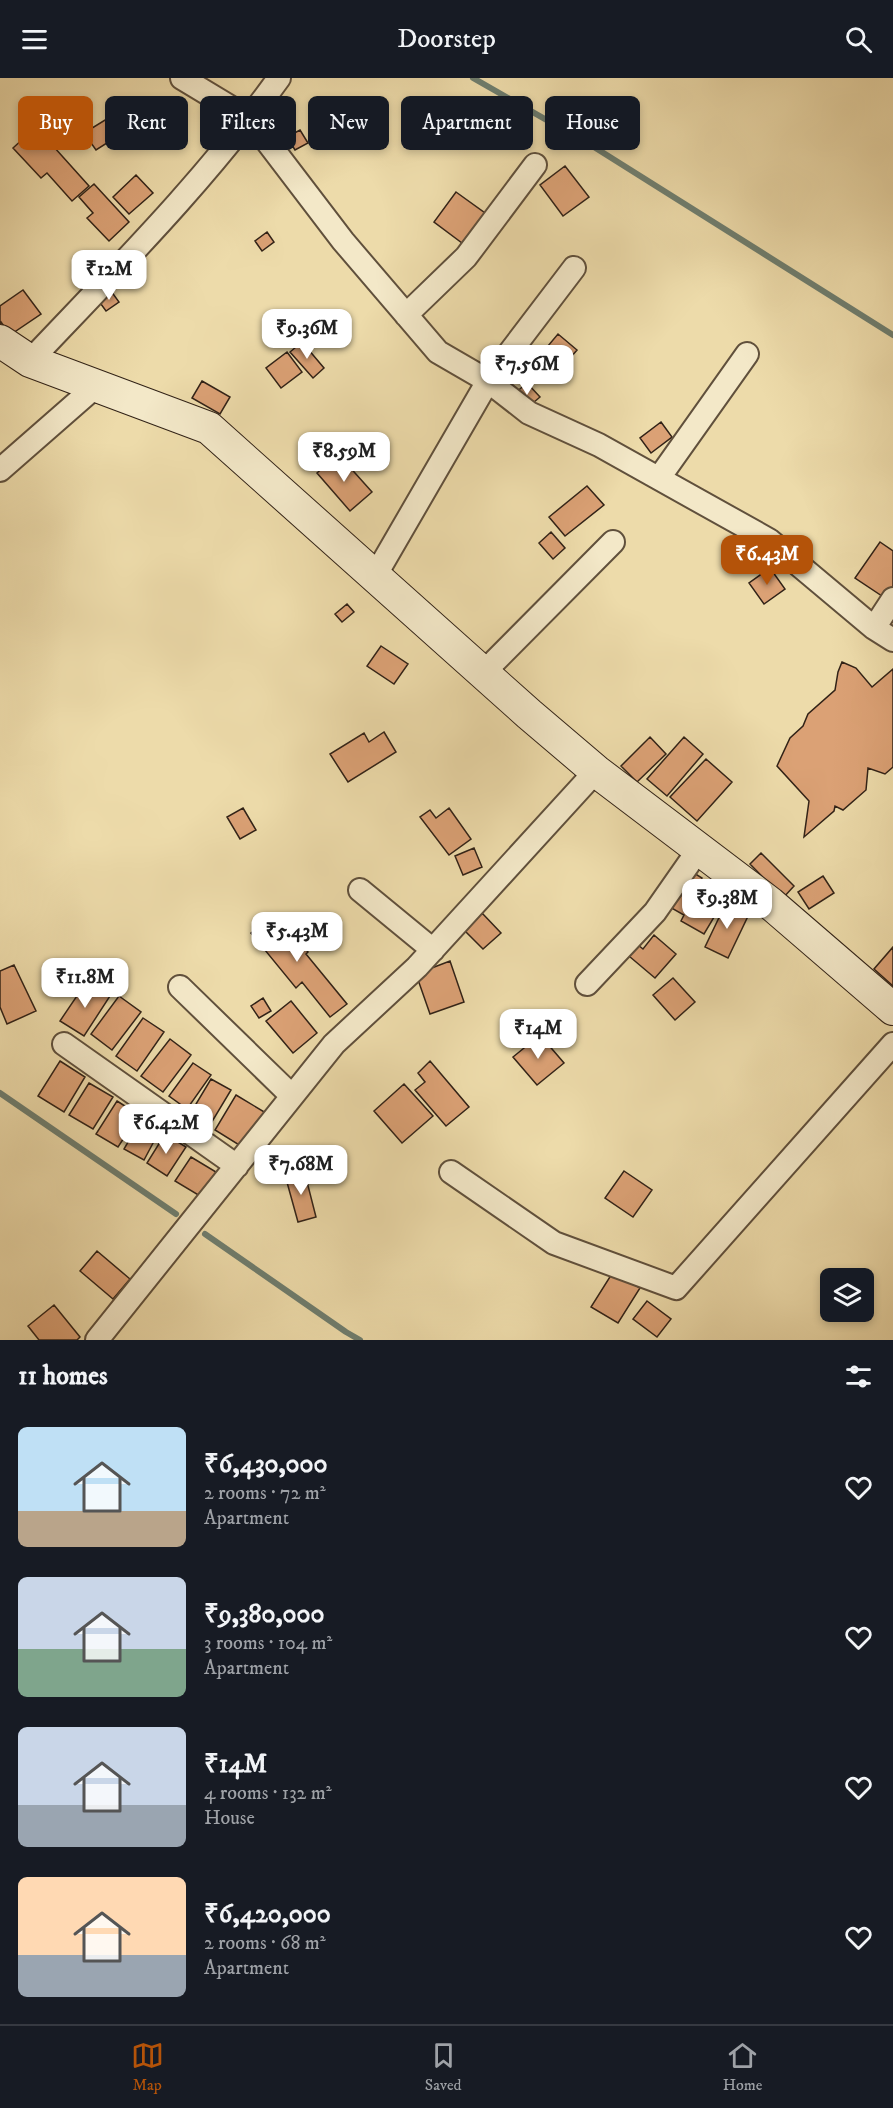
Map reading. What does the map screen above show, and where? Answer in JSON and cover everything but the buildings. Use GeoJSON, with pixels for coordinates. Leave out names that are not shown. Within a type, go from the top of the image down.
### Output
{"type":"FeatureCollection","features":[{"type":"Feature","properties":{"kind":"street"},"geometry":{"type":"LineString","coordinates":[[182,78],[212,96]]}},
{"type":"Feature","properties":{"kind":"street"},"geometry":{"type":"LineString","coordinates":[[266,96],[279,78]]}},
{"type":"Feature","properties":{"kind":"street"},"geometry":{"type":"LineString","coordinates":[[30,361],[223,150]]}},
{"type":"Feature","properties":{"kind":"street"},"geometry":{"type":"LineString","coordinates":[[274,150],[343,241],[438,352],[488,381],[529,412],[599,445],[769,540],[874,628],[893,640]]}},
{"type":"Feature","properties":{"kind":"street"},"geometry":{"type":"LineString","coordinates":[[406,315],[465,257],[535,165]]}},
{"type":"Feature","properties":{"kind":"street"},"geometry":{"type":"LineString","coordinates":[[375,576],[488,381],[574,268]]}},
{"type":"Feature","properties":{"kind":"street"},"geometry":{"type":"LineString","coordinates":[[0,341],[30,361],[209,428],[596,771],[770,903],[893,1009]]}},
{"type":"Feature","properties":{"kind":"street"},"geometry":{"type":"LineString","coordinates":[[658,478],[747,354]]}},
{"type":"Feature","properties":{"kind":"street"},"geometry":{"type":"LineString","coordinates":[[0,470],[96,386]]}},
{"type":"Feature","properties":{"kind":"street"},"geometry":{"type":"LineString","coordinates":[[483,673],[613,542]]}},
{"type":"Feature","properties":{"kind":"street"},"geometry":{"type":"LineString","coordinates":[[874,628],[893,599]]}},
{"type":"Feature","properties":{"kind":"street"},"geometry":{"type":"LineString","coordinates":[[97,1340],[334,1044],[417,967],[596,771]]}},
{"type":"Feature","properties":{"kind":"street"},"geometry":{"type":"LineString","coordinates":[[587,984],[655,912],[699,849]]}},
{"type":"Feature","properties":{"kind":"street"},"geometry":{"type":"LineString","coordinates":[[360,890],[433,950]]}},
{"type":"Feature","properties":{"kind":"street"},"geometry":{"type":"LineString","coordinates":[[180,987],[292,1096]]}},
{"type":"Feature","properties":{"kind":"street"},"geometry":{"type":"LineString","coordinates":[[64,1044],[237,1166]]}},
{"type":"Feature","properties":{"kind":"street"},"geometry":{"type":"LineString","coordinates":[[451,1172],[554,1243],[676,1288],[893,1044]]}},
{"type":"Feature","properties":{"kind":"waterway"},"geometry":{"type":"LineString","coordinates":[[473,78],[594,147],[893,335]]}},
{"type":"Feature","properties":{"kind":"waterway"},"geometry":{"type":"LineString","coordinates":[[0,1093],[176,1214]]}},
{"type":"Feature","properties":{"kind":"waterway"},"geometry":{"type":"LineString","coordinates":[[205,1234],[360,1340]]}}]}
